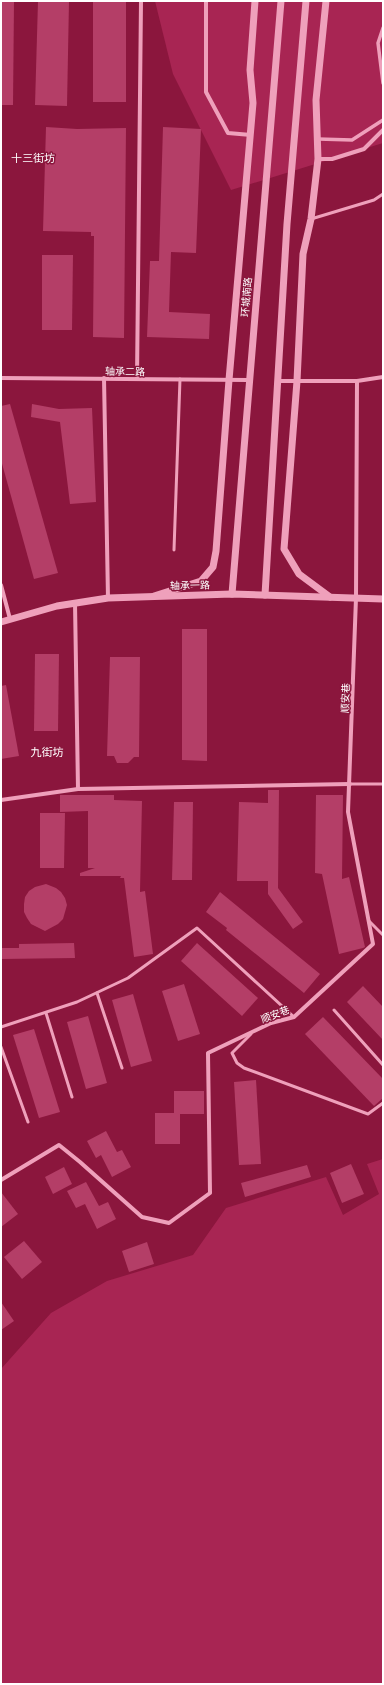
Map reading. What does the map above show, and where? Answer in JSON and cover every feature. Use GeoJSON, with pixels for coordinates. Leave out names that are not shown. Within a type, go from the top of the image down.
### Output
{"type":"FeatureCollection","features":[{"type":"Feature","properties":{"kind":"street"},"geometry":{"type":"LineString","coordinates":[[136,379],[141,1]]}},
{"type":"Feature","properties":{"kind":"street"},"geometry":{"type":"LineString","coordinates":[[206,1],[206,92],[228,133],[251,135]]}},
{"type":"Feature","properties":{"kind":"street"},"geometry":{"type":"LineString","coordinates":[[154,596],[201,581],[213,567],[216,551],[229,380],[251,135],[253,103],[250,70],[255,1]]}},
{"type":"Feature","properties":{"kind":"street","name":"环城南路"},"geometry":{"type":"LineString","coordinates":[[232,594],[248,380],[281,1]]}},
{"type":"Feature","properties":{"kind":"street"},"geometry":{"type":"LineString","coordinates":[[264,595],[287,224],[306,1]]}},
{"type":"Feature","properties":{"kind":"street"},"geometry":{"type":"LineString","coordinates":[[326,1],[316,100],[318,159],[311,218],[303,254],[297,381],[284,549],[299,574],[330,597]]}},
{"type":"Feature","properties":{"kind":"street"},"geometry":{"type":"LineString","coordinates":[[383,28],[378,43],[383,83]]}},
{"type":"Feature","properties":{"kind":"street"},"geometry":{"type":"LineString","coordinates":[[317,139],[352,140],[383,120]]}},
{"type":"Feature","properties":{"kind":"street"},"geometry":{"type":"LineString","coordinates":[[318,159],[332,159],[364,149],[383,130]]}},
{"type":"Feature","properties":{"kind":"street"},"geometry":{"type":"LineString","coordinates":[[278,381],[357,381],[383,377]]}},
{"type":"Feature","properties":{"kind":"street","name":"轴承二路"},"geometry":{"type":"LineString","coordinates":[[1,378],[248,380]]}},
{"type":"Feature","properties":{"kind":"street"},"geometry":{"type":"LineString","coordinates":[[104,378],[108,598]]}},
{"type":"Feature","properties":{"kind":"street","name":"顺安巷"},"geometry":{"type":"LineString","coordinates":[[1,1180],[59,1145],[142,1217],[169,1223],[210,1193],[208,1053],[271,1023],[294,1017],[373,944],[348,812],[356,598],[357,381]]}},
{"type":"Feature","properties":{"kind":"street"},"geometry":{"type":"LineString","coordinates":[[1,585],[10,619]]}},
{"type":"Feature","properties":{"kind":"street","name":"轴承一路"},"geometry":{"type":"LineString","coordinates":[[1,622],[57,606],[108,598],[232,594],[383,599]]}},
{"type":"Feature","properties":{"kind":"street"},"geometry":{"type":"LineString","coordinates":[[75,603],[78,789]]}},
{"type":"Feature","properties":{"kind":"street"},"geometry":{"type":"LineString","coordinates":[[1,800],[78,789],[350,784]]}},
{"type":"Feature","properties":{"kind":"lane"},"geometry":{"type":"LineString","coordinates":[[311,218],[374,200],[383,194]]}},
{"type":"Feature","properties":{"kind":"lane"},"geometry":{"type":"LineString","coordinates":[[174,550],[180,379]]}},
{"type":"Feature","properties":{"kind":"lane"},"geometry":{"type":"LineString","coordinates":[[350,784],[383,784]]}},
{"type":"Feature","properties":{"kind":"lane"},"geometry":{"type":"LineString","coordinates":[[369,920],[383,935]]}},
{"type":"Feature","properties":{"kind":"lane"},"geometry":{"type":"LineString","coordinates":[[1,1027],[77,1002],[128,978],[197,928],[294,1017]]}},
{"type":"Feature","properties":{"kind":"lane"},"geometry":{"type":"LineString","coordinates":[[97,993],[122,1068]]}},
{"type":"Feature","properties":{"kind":"lane"},"geometry":{"type":"LineString","coordinates":[[334,1010],[383,1065]]}},
{"type":"Feature","properties":{"kind":"lane"},"geometry":{"type":"LineString","coordinates":[[46,1012],[72,1097]]}},
{"type":"Feature","properties":{"kind":"lane"},"geometry":{"type":"LineString","coordinates":[[254,1031],[232,1053],[237,1063],[244,1068],[368,1114],[383,1102]]}},
{"type":"Feature","properties":{"kind":"lane"},"geometry":{"type":"LineString","coordinates":[[1,1047],[28,1122]]}},
{"type":"Feature","properties":{"kind":"shaded area"},"geometry":{"type":"Polygon","coordinates":[[[155,1],[383,1],[383,143],[231,190],[173,74],[155,1]]]}},
{"type":"Feature","properties":{"kind":"shaded area"},"geometry":{"type":"Polygon","coordinates":[[[383,1159],[383,1684],[1,1684],[1,1369],[51,1313],[107,1281],[193,1255],[226,1208],[326,1177],[343,1215],[379,1194],[367,1164],[383,1159]]]}},
{"type":"Feature","properties":{"kind":"building"},"geometry":{"type":"Polygon","coordinates":[[[1,1],[14,1],[13,105],[1,105],[1,1]]]}},
{"type":"Feature","properties":{"kind":"building"},"geometry":{"type":"Polygon","coordinates":[[[38,1],[69,1],[67,106],[35,105],[38,1]]]}},
{"type":"Feature","properties":{"kind":"building"},"geometry":{"type":"Polygon","coordinates":[[[93,1],[126,1],[126,102],[93,102],[93,1]]]}},
{"type":"Feature","properties":{"kind":"building"},"geometry":{"type":"Polygon","coordinates":[[[46,127],[77,129],[126,128],[124,338],[93,337],[94,236],[91,236],[91,232],[43,231],[46,127]]]}},
{"type":"Feature","properties":{"kind":"building"},"geometry":{"type":"Polygon","coordinates":[[[163,127],[201,129],[196,253],[171,252],[169,312],[210,314],[209,339],[147,337],[150,261],[159,261],[163,127]]]}},
{"type":"Feature","properties":{"kind":"building"},"geometry":{"type":"Polygon","coordinates":[[[42,255],[73,255],[72,330],[42,330],[42,255]]]}},
{"type":"Feature","properties":{"kind":"building"},"geometry":{"type":"Polygon","coordinates":[[[10,404],[58,573],[34,579],[1,460],[1,406],[10,404]]]}},
{"type":"Feature","properties":{"kind":"building"},"geometry":{"type":"Polygon","coordinates":[[[32,404],[59,409],[92,408],[96,502],[70,504],[60,422],[31,417],[32,404]]]}},
{"type":"Feature","properties":{"kind":"building"},"geometry":{"type":"Polygon","coordinates":[[[182,629],[207,629],[207,761],[182,760],[182,629]]]}},
{"type":"Feature","properties":{"kind":"building"},"geometry":{"type":"Polygon","coordinates":[[[35,654],[59,654],[58,731],[34,731],[35,654]]]}},
{"type":"Feature","properties":{"kind":"building"},"geometry":{"type":"Polygon","coordinates":[[[110,657],[140,657],[139,757],[134,757],[128,763],[117,763],[114,756],[107,756],[110,657]]]}},
{"type":"Feature","properties":{"kind":"building"},"geometry":{"type":"Polygon","coordinates":[[[6,685],[19,756],[1,759],[1,686],[6,685]]]}},
{"type":"Feature","properties":{"kind":"building"},"geometry":{"type":"Polygon","coordinates":[[[268,790],[279,790],[278,888],[303,922],[293,929],[268,894],[268,881],[237,881],[239,802],[268,803],[268,790]]]}},
{"type":"Feature","properties":{"kind":"building"},"geometry":{"type":"Polygon","coordinates":[[[60,795],[114,795],[114,800],[142,801],[140,892],[145,891],[153,954],[134,957],[124,878],[120,878],[121,876],[80,876],[80,873],[95,868],[88,868],[88,811],[60,812],[60,795]]]}},
{"type":"Feature","properties":{"kind":"building"},"geometry":{"type":"Polygon","coordinates":[[[316,795],[343,795],[342,879],[349,877],[365,947],[339,954],[322,874],[315,873],[316,795]]]}},
{"type":"Feature","properties":{"kind":"building"},"geometry":{"type":"Polygon","coordinates":[[[174,802],[193,802],[192,880],[172,880],[174,802]]]}},
{"type":"Feature","properties":{"kind":"building"},"geometry":{"type":"Polygon","coordinates":[[[40,813],[65,813],[64,868],[40,868],[40,813]]]}},
{"type":"Feature","properties":{"kind":"building"},"geometry":{"type":"Polygon","coordinates":[[[46,884],[61,892],[67,905],[63,919],[58,924],[45,931],[31,924],[24,912],[24,904],[25,897],[29,891],[35,887],[46,884]]]}},
{"type":"Feature","properties":{"kind":"building"},"geometry":{"type":"Polygon","coordinates":[[[220,892],[320,974],[304,993],[206,912],[220,892]]]}},
{"type":"Feature","properties":{"kind":"building"},"geometry":{"type":"Polygon","coordinates":[[[74,943],[75,958],[1,959],[1,948],[19,948],[19,944],[74,943]]]}},
{"type":"Feature","properties":{"kind":"building"},"geometry":{"type":"Polygon","coordinates":[[[197,943],[258,998],[242,1016],[181,961],[197,943]]]}},
{"type":"Feature","properties":{"kind":"building"},"geometry":{"type":"Polygon","coordinates":[[[184,984],[200,1034],[178,1041],[162,991],[184,984]]]}},
{"type":"Feature","properties":{"kind":"building"},"geometry":{"type":"Polygon","coordinates":[[[363,986],[383,1007],[383,1040],[347,1002],[363,986]]]}},
{"type":"Feature","properties":{"kind":"building"},"geometry":{"type":"Polygon","coordinates":[[[133,994],[152,1061],[131,1067],[112,1000],[133,994]]]}},
{"type":"Feature","properties":{"kind":"building"},"geometry":{"type":"Polygon","coordinates":[[[88,1016],[107,1083],[86,1089],[67,1022],[88,1016]]]}},
{"type":"Feature","properties":{"kind":"building"},"geometry":{"type":"Polygon","coordinates":[[[323,1017],[383,1079],[383,1098],[374,1106],[305,1034],[323,1017]]]}},
{"type":"Feature","properties":{"kind":"building"},"geometry":{"type":"Polygon","coordinates":[[[34,1029],[60,1112],[39,1118],[13,1035],[34,1029]]]}},
{"type":"Feature","properties":{"kind":"building"},"geometry":{"type":"Polygon","coordinates":[[[256,1080],[261,1164],[239,1165],[234,1082],[256,1080]]]}},
{"type":"Feature","properties":{"kind":"building"},"geometry":{"type":"Polygon","coordinates":[[[174,1091],[204,1091],[204,1114],[180,1114],[180,1144],[155,1144],[155,1113],[174,1113],[174,1091]]]}},
{"type":"Feature","properties":{"kind":"building"},"geometry":{"type":"Polygon","coordinates":[[[106,1131],[117,1152],[122,1150],[131,1167],[112,1177],[101,1155],[96,1158],[87,1141],[106,1131]]]}},
{"type":"Feature","properties":{"kind":"building"},"geometry":{"type":"Polygon","coordinates":[[[351,1164],[364,1194],[342,1203],[330,1173],[351,1164]]]}},
{"type":"Feature","properties":{"kind":"building"},"geometry":{"type":"Polygon","coordinates":[[[307,1165],[311,1177],[245,1197],[241,1183],[307,1165]]]}},
{"type":"Feature","properties":{"kind":"building"},"geometry":{"type":"Polygon","coordinates":[[[64,1167],[72,1184],[53,1194],[45,1177],[64,1167]]]}},
{"type":"Feature","properties":{"kind":"building"},"geometry":{"type":"Polygon","coordinates":[[[86,1182],[99,1206],[108,1202],[116,1219],[97,1229],[85,1204],[76,1208],[67,1191],[86,1182]]]}},
{"type":"Feature","properties":{"kind":"building"},"geometry":{"type":"Polygon","coordinates":[[[1,1192],[18,1214],[1,1227],[1,1192]]]}},
{"type":"Feature","properties":{"kind":"building"},"geometry":{"type":"Polygon","coordinates":[[[24,1241],[42,1262],[22,1279],[4,1257],[24,1241]]]}},
{"type":"Feature","properties":{"kind":"building"},"geometry":{"type":"Polygon","coordinates":[[[147,1242],[154,1264],[129,1272],[122,1251],[147,1242]]]}},
{"type":"Feature","properties":{"kind":"building"},"geometry":{"type":"Polygon","coordinates":[[[1,1302],[14,1321],[1,1330],[1,1302]]]}},
{"type":"Feature","properties":{"kind":"district","name":"十三街坊"},"geometry":{"type":"Point","coordinates":[33,157]}},
{"type":"Feature","properties":{"kind":"district","name":"九街坊"},"geometry":{"type":"Point","coordinates":[47,751]}}]}
